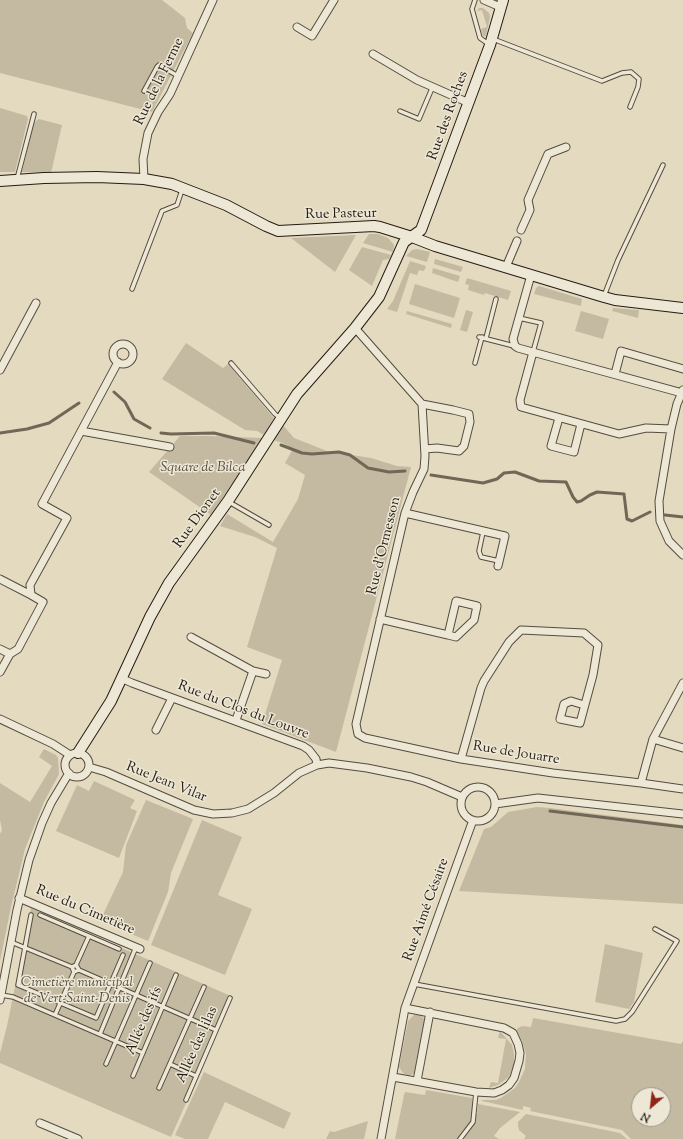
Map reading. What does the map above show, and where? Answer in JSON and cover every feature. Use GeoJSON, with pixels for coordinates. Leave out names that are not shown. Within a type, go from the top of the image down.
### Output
{"type":"FeatureCollection","features":[{"type":"Feature","properties":{"kind":"street","name":"Rue de la Ferme"},"geometry":{"type":"LineString","coordinates":[[144,180],[143,159],[148,133],[158,112],[170,94],[213,0]]}},
{"type":"Feature","properties":{"kind":"street"},"geometry":{"type":"LineString","coordinates":[[298,27],[312,36],[334,0]]}},
{"type":"Feature","properties":{"kind":"street"},"geometry":{"type":"LineString","coordinates":[[484,0],[502,4]]}},
{"type":"Feature","properties":{"kind":"street","name":"Rue des Roches"},"geometry":{"type":"LineString","coordinates":[[412,237],[421,230],[491,42],[502,4]]}},
{"type":"Feature","properties":{"kind":"street"},"geometry":{"type":"LineString","coordinates":[[373,54],[418,80],[469,103]]}},
{"type":"Feature","properties":{"kind":"street"},"geometry":{"type":"LineString","coordinates":[[521,230],[530,210],[528,200],[548,154],[566,147]]}},
{"type":"Feature","properties":{"kind":"street","name":"Rue Pasteur"},"geometry":{"type":"LineString","coordinates":[[0,181],[97,177],[144,180],[172,184],[226,205],[278,231],[374,226],[604,298],[683,308]]}},
{"type":"Feature","properties":{"kind":"street","name":"Rue Dionet"},"geometry":{"type":"LineString","coordinates":[[74,754],[111,701],[123,679],[150,617],[169,583],[228,501],[297,394],[379,297],[404,242],[412,237]]}},
{"type":"Feature","properties":{"kind":"street"},"geometry":{"type":"LineString","coordinates":[[506,267],[517,241]]}},
{"type":"Feature","properties":{"kind":"street"},"geometry":{"type":"LineString","coordinates":[[531,275],[513,339],[515,346],[682,391],[680,404],[671,429],[659,501],[660,521],[669,540],[683,555]]}},
{"type":"Feature","properties":{"kind":"street"},"geometry":{"type":"LineString","coordinates":[[0,370],[36,303]]}},
{"type":"Feature","properties":{"kind":"street"},"geometry":{"type":"LineString","coordinates":[[354,328],[422,404],[469,414],[470,422],[464,446],[459,451],[437,448],[425,449]]}},
{"type":"Feature","properties":{"kind":"street"},"geometry":{"type":"LineString","coordinates":[[615,374],[621,351],[683,369]]}},
{"type":"Feature","properties":{"kind":"street"},"geometry":{"type":"LineString","coordinates":[[533,352],[520,400],[521,407],[619,434],[646,428],[671,429]]}},
{"type":"Feature","properties":{"kind":"street"},"geometry":{"type":"LineString","coordinates":[[31,595],[30,585],[67,518],[42,504],[118,362]]}},
{"type":"Feature","properties":{"kind":"street","name":"Rue d'Ormesson"},"geometry":{"type":"LineString","coordinates":[[356,724],[405,513],[424,469],[425,449],[422,404]]}},
{"type":"Feature","properties":{"kind":"street"},"geometry":{"type":"LineString","coordinates":[[559,418],[551,446],[574,452],[581,424]]}},
{"type":"Feature","properties":{"kind":"street"},"geometry":{"type":"LineString","coordinates":[[81,431],[170,447]]}},
{"type":"Feature","properties":{"kind":"street"},"geometry":{"type":"LineString","coordinates":[[405,513],[505,536],[498,564]]}},
{"type":"Feature","properties":{"kind":"street"},"geometry":{"type":"LineString","coordinates":[[0,579],[42,602],[18,649],[10,654],[0,672]]}},
{"type":"Feature","properties":{"kind":"street"},"geometry":{"type":"LineString","coordinates":[[380,619],[456,637],[474,620],[477,606],[456,601],[448,635]]}},
{"type":"Feature","properties":{"kind":"street"},"geometry":{"type":"LineString","coordinates":[[461,759],[484,681],[509,642],[521,630],[584,633],[598,645],[593,675],[584,705]]}},
{"type":"Feature","properties":{"kind":"street"},"geometry":{"type":"LineString","coordinates":[[191,637],[253,671],[266,674]]}},
{"type":"Feature","properties":{"kind":"street"},"geometry":{"type":"LineString","coordinates":[[0,649],[10,654]]}},
{"type":"Feature","properties":{"kind":"street"},"geometry":{"type":"LineString","coordinates":[[236,720],[253,671]]}},
{"type":"Feature","properties":{"kind":"street","name":"Rue du Clos du Louvre"},"geometry":{"type":"LineString","coordinates":[[123,679],[303,746],[309,750],[316,759],[317,765]]}},
{"type":"Feature","properties":{"kind":"street"},"geometry":{"type":"LineString","coordinates":[[641,783],[654,739],[683,683]]}},
{"type":"Feature","properties":{"kind":"street"},"geometry":{"type":"LineString","coordinates":[[156,730],[172,698]]}},
{"type":"Feature","properties":{"kind":"street"},"geometry":{"type":"LineString","coordinates":[[0,719],[74,754],[85,756],[89,763],[89,767],[85,773],[79,777],[72,776],[66,770],[65,762],[74,754]]}},
{"type":"Feature","properties":{"kind":"street","name":"Rue de Jouarre"},"geometry":{"type":"LineString","coordinates":[[356,724],[358,734],[366,738],[461,759],[553,773],[683,789]]}},
{"type":"Feature","properties":{"kind":"street"},"geometry":{"type":"LineString","coordinates":[[654,739],[683,748]]}},
{"type":"Feature","properties":{"kind":"street"},"geometry":{"type":"LineString","coordinates":[[317,765],[333,764],[396,773],[427,782],[462,797]]}},
{"type":"Feature","properties":{"kind":"street","name":"Rue Jean Vilar"},"geometry":{"type":"LineString","coordinates":[[89,767],[106,772],[194,810],[203,813],[222,814],[240,811],[256,805],[274,794],[299,773],[317,765]]}},
{"type":"Feature","properties":{"kind":"street"},"geometry":{"type":"LineString","coordinates":[[0,997],[29,860],[51,803],[69,773]]}},
{"type":"Feature","properties":{"kind":"street"},"geometry":{"type":"LineString","coordinates":[[481,787],[491,793],[495,804],[494,809],[488,818],[478,821],[468,818],[461,808],[462,797],[470,789],[481,787]]}},
{"type":"Feature","properties":{"kind":"street"},"geometry":{"type":"LineString","coordinates":[[495,804],[538,798],[683,814]]}},
{"type":"Feature","properties":{"kind":"street","name":"Rue Aimé Césaire"},"geometry":{"type":"LineString","coordinates":[[381,1139],[405,1008],[473,820]]}},
{"type":"Feature","properties":{"kind":"street","name":"Rue du Cimetière"},"geometry":{"type":"LineString","coordinates":[[20,898],[136,950]]}},
{"type":"Feature","properties":{"kind":"street"},"geometry":{"type":"LineString","coordinates":[[393,1077],[476,1092],[494,1093],[509,1085],[514,1078],[518,1065],[520,1053],[518,1044],[513,1033],[504,1028],[405,1008]]}},
{"type":"Feature","properties":{"kind":"street"},"geometry":{"type":"LineString","coordinates":[[417,1081],[430,1012]]}},
{"type":"Feature","properties":{"kind":"street"},"geometry":{"type":"LineString","coordinates":[[40,1123],[66,1137],[78,1139]]}},
{"type":"Feature","properties":{"kind":"lane"},"geometry":{"type":"LineString","coordinates":[[475,0],[472,9],[480,38],[602,81],[622,73],[631,72],[639,79],[638,87],[630,107]]}},
{"type":"Feature","properties":{"kind":"lane"},"geometry":{"type":"LineString","coordinates":[[144,91],[156,67],[159,66],[178,76]]}},
{"type":"Feature","properties":{"kind":"lane"},"geometry":{"type":"LineString","coordinates":[[400,111],[419,119],[433,86]]}},
{"type":"Feature","properties":{"kind":"lane"},"geometry":{"type":"LineString","coordinates":[[16,180],[34,114]]}},
{"type":"Feature","properties":{"kind":"lane"},"geometry":{"type":"LineString","coordinates":[[604,298],[618,260],[663,166]]}},
{"type":"Feature","properties":{"kind":"lane"},"geometry":{"type":"LineString","coordinates":[[132,289],[162,211],[177,205],[183,187]]}},
{"type":"Feature","properties":{"kind":"lane"},"geometry":{"type":"LineString","coordinates":[[475,363],[482,337],[496,299]]}},
{"type":"Feature","properties":{"kind":"lane"},"geometry":{"type":"LineString","coordinates":[[519,318],[540,323],[533,352]]}},
{"type":"Feature","properties":{"kind":"lane"},"geometry":{"type":"LineString","coordinates":[[482,337],[515,346]]}},
{"type":"Feature","properties":{"kind":"lane"},"geometry":{"type":"LineString","coordinates":[[231,363],[281,419]]}},
{"type":"Feature","properties":{"kind":"lane"},"geometry":{"type":"LineString","coordinates":[[228,501],[269,526]]}},
{"type":"Feature","properties":{"kind":"lane"},"geometry":{"type":"LineString","coordinates":[[483,530],[479,551],[481,557],[498,564]]}},
{"type":"Feature","properties":{"kind":"lane"},"geometry":{"type":"LineString","coordinates":[[31,915],[18,985],[96,1018],[123,955]]}},
{"type":"Feature","properties":{"kind":"lane"},"geometry":{"type":"LineString","coordinates":[[40,915],[119,949]]}},
{"type":"Feature","properties":{"kind":"lane"},"geometry":{"type":"LineString","coordinates":[[414,984],[616,1021],[625,1019],[632,1012],[677,941],[655,929]]}},
{"type":"Feature","properties":{"kind":"lane"},"geometry":{"type":"LineString","coordinates":[[72,967],[76,965],[89,936]]}},
{"type":"Feature","properties":{"kind":"lane"},"geometry":{"type":"LineString","coordinates":[[11,942],[72,967],[74,972]]}},
{"type":"Feature","properties":{"kind":"lane"},"geometry":{"type":"LineString","coordinates":[[100,1034],[136,950]]}},
{"type":"Feature","properties":{"kind":"lane"},"geometry":{"type":"LineString","coordinates":[[106,1064],[150,963]]}},
{"type":"Feature","properties":{"kind":"lane"},"geometry":{"type":"LineString","coordinates":[[76,965],[79,970],[135,996],[216,1030]]}},
{"type":"Feature","properties":{"kind":"lane"},"geometry":{"type":"LineString","coordinates":[[55,1015],[74,972],[79,970]]}},
{"type":"Feature","properties":{"kind":"lane","name":"Allée des ifs"},"geometry":{"type":"LineString","coordinates":[[133,1076],[176,975]]}},
{"type":"Feature","properties":{"kind":"lane"},"geometry":{"type":"LineString","coordinates":[[160,1088],[204,987]]}},
{"type":"Feature","properties":{"kind":"lane"},"geometry":{"type":"LineString","coordinates":[[0,997],[13,997],[143,1053]]}},
{"type":"Feature","properties":{"kind":"lane","name":"Allée des lilas"},"geometry":{"type":"LineString","coordinates":[[186,1100],[230,998]]}},
{"type":"Feature","properties":{"kind":"lane"},"geometry":{"type":"LineString","coordinates":[[170,1064],[196,1076]]}},
{"type":"Feature","properties":{"kind":"lane"},"geometry":{"type":"LineString","coordinates":[[460,1139],[473,1122],[476,1092]]}},
{"type":"Feature","properties":{"kind":"green space"},"geometry":{"type":"Polygon","coordinates":[[[0,0],[162,0],[185,18],[187,28],[193,33],[152,112],[0,73],[0,0]]]}},
{"type":"Feature","properties":{"kind":"green space"},"geometry":{"type":"Polygon","coordinates":[[[479,8],[483,8],[489,13],[490,17],[486,36],[483,36],[481,29],[487,27],[482,10],[477,11],[479,8]]]}},
{"type":"Feature","properties":{"kind":"green space"},"geometry":{"type":"Polygon","coordinates":[[[0,108],[27,116],[28,119],[15,172],[0,172],[0,108]]]}},
{"type":"Feature","properties":{"kind":"green space"},"geometry":{"type":"Polygon","coordinates":[[[39,119],[62,125],[51,173],[22,172],[33,125],[39,119]]]}},
{"type":"Feature","properties":{"kind":"green space"},"geometry":{"type":"Polygon","coordinates":[[[369,234],[378,234],[388,238],[394,245],[393,252],[363,243],[369,234]]]}},
{"type":"Feature","properties":{"kind":"green space"},"geometry":{"type":"Polygon","coordinates":[[[356,235],[335,272],[291,238],[356,235]]]}},
{"type":"Feature","properties":{"kind":"green space"},"geometry":{"type":"Polygon","coordinates":[[[362,247],[391,255],[389,259],[383,260],[372,286],[349,270],[362,247]]]}},
{"type":"Feature","properties":{"kind":"green space"},"geometry":{"type":"Polygon","coordinates":[[[417,249],[430,252],[427,262],[406,256],[412,250],[417,249]]]}},
{"type":"Feature","properties":{"kind":"green space"},"geometry":{"type":"Polygon","coordinates":[[[435,259],[463,267],[461,272],[434,264],[435,259]]]}},
{"type":"Feature","properties":{"kind":"green space"},"geometry":{"type":"Polygon","coordinates":[[[410,261],[426,266],[424,271],[419,270],[417,275],[410,273],[397,312],[387,309],[393,301],[410,261]]]}},
{"type":"Feature","properties":{"kind":"green space"},"geometry":{"type":"Polygon","coordinates":[[[433,268],[460,276],[458,282],[432,273],[433,268]]]}},
{"type":"Feature","properties":{"kind":"green space"},"geometry":{"type":"Polygon","coordinates":[[[467,278],[511,291],[508,300],[485,293],[484,295],[468,290],[469,285],[465,284],[467,278]]]}},
{"type":"Feature","properties":{"kind":"green space"},"geometry":{"type":"Polygon","coordinates":[[[415,284],[460,298],[454,318],[409,304],[415,284]]]}},
{"type":"Feature","properties":{"kind":"green space"},"geometry":{"type":"Polygon","coordinates":[[[539,286],[582,299],[581,306],[534,294],[536,288],[539,286]]]}},
{"type":"Feature","properties":{"kind":"green space"},"geometry":{"type":"Polygon","coordinates":[[[613,308],[639,310],[638,318],[612,311],[613,308]]]}},
{"type":"Feature","properties":{"kind":"green space"},"geometry":{"type":"Polygon","coordinates":[[[466,310],[473,312],[467,332],[460,330],[466,310]]]}},
{"type":"Feature","properties":{"kind":"green space"},"geometry":{"type":"Polygon","coordinates":[[[407,311],[452,324],[451,328],[406,314],[407,311]]]}},
{"type":"Feature","properties":{"kind":"green space"},"geometry":{"type":"Polygon","coordinates":[[[581,311],[609,319],[603,339],[575,331],[581,311]]]}},
{"type":"Feature","properties":{"kind":"green space"},"geometry":{"type":"Polygon","coordinates":[[[186,343],[223,368],[228,364],[274,418],[264,435],[257,431],[245,430],[162,379],[186,343]]]}},
{"type":"Feature","properties":{"kind":"green space"},"geometry":{"type":"Polygon","coordinates":[[[282,424],[294,438],[327,451],[371,458],[397,466],[411,467],[336,752],[262,724],[282,660],[247,647],[277,548],[255,537],[220,526],[227,514],[273,542],[298,499],[305,475],[285,463],[293,449],[283,443],[273,440],[282,424]]]}},
{"type":"Feature","properties":{"kind":"green space","name":"Square de Bilca"},"geometry":{"type":"Polygon","coordinates":[[[180,436],[263,438],[211,515],[149,472],[180,436]]]}},
{"type":"Feature","properties":{"kind":"green space"},"geometry":{"type":"Polygon","coordinates":[[[44,749],[56,755],[58,758],[59,774],[44,802],[25,849],[0,961],[0,834],[2,830],[0,820],[0,783],[30,802],[52,766],[39,757],[44,749]]]}},
{"type":"Feature","properties":{"kind":"green space"},"geometry":{"type":"Polygon","coordinates":[[[94,781],[135,800],[130,808],[137,811],[119,858],[56,831],[77,785],[89,791],[94,781]]]}},
{"type":"Feature","properties":{"kind":"green space"},"geometry":{"type":"Polygon","coordinates":[[[146,800],[193,819],[171,873],[168,892],[148,941],[100,921],[123,872],[126,845],[146,800]]]}},
{"type":"Feature","properties":{"kind":"green space"},"geometry":{"type":"Polygon","coordinates":[[[537,807],[683,825],[683,904],[459,891],[484,829],[491,827],[508,812],[537,807]]]}},
{"type":"Feature","properties":{"kind":"green space"},"geometry":{"type":"Polygon","coordinates":[[[202,820],[242,837],[218,895],[252,909],[225,975],[151,945],[202,820]]]}},
{"type":"Feature","properties":{"kind":"green space","name":"Cimetière municipal de Vert-Saint-Denis"},"geometry":{"type":"Polygon","coordinates":[[[31,908],[233,997],[171,1137],[0,1063],[0,1053],[7,1026],[31,908]]]}},
{"type":"Feature","properties":{"kind":"green space"},"geometry":{"type":"Polygon","coordinates":[[[605,944],[643,953],[634,1002],[629,1009],[595,1002],[605,944]]]}},
{"type":"Feature","properties":{"kind":"green space"},"geometry":{"type":"Polygon","coordinates":[[[414,1015],[420,1015],[426,1020],[416,1073],[408,1076],[403,1073],[399,1067],[408,1021],[414,1015]]]}},
{"type":"Feature","properties":{"kind":"green space"},"geometry":{"type":"Polygon","coordinates":[[[533,1018],[681,1044],[683,1041],[683,1139],[631,1139],[622,1130],[530,1111],[531,1108],[523,1106],[523,1110],[482,1101],[501,1098],[515,1088],[519,1082],[525,1069],[526,1054],[522,1041],[516,1031],[522,1026],[531,1027],[533,1018]]]}},
{"type":"Feature","properties":{"kind":"green space"},"geometry":{"type":"Polygon","coordinates":[[[500,1031],[512,1045],[514,1065],[509,1077],[498,1085],[489,1088],[491,1082],[498,1083],[506,1039],[498,1038],[500,1031]]]}},
{"type":"Feature","properties":{"kind":"green space"},"geometry":{"type":"Polygon","coordinates":[[[204,1072],[291,1113],[284,1129],[225,1102],[208,1139],[185,1139],[175,1135],[204,1072]]]}},
{"type":"Feature","properties":{"kind":"green space"},"geometry":{"type":"Polygon","coordinates":[[[426,1090],[472,1098],[472,1113],[477,1114],[478,1104],[520,1112],[500,1128],[494,1136],[499,1139],[395,1139],[405,1092],[425,1095],[426,1090]]]}},
{"type":"Feature","properties":{"kind":"green space"},"geometry":{"type":"Polygon","coordinates":[[[526,1114],[620,1133],[627,1139],[524,1139],[526,1136],[519,1130],[518,1122],[526,1114]]]}},
{"type":"Feature","properties":{"kind":"green space"},"geometry":{"type":"Polygon","coordinates":[[[368,1121],[364,1139],[326,1139],[330,1131],[334,1132],[368,1121]]]}},
{"type":"Feature","properties":{"kind":"waterway"},"geometry":{"type":"LineString","coordinates":[[114,392],[125,402],[134,419],[150,428]]}},
{"type":"Feature","properties":{"kind":"waterway"},"geometry":{"type":"LineString","coordinates":[[0,433],[27,429],[49,423],[79,403]]}},
{"type":"Feature","properties":{"kind":"waterway"},"geometry":{"type":"LineString","coordinates":[[161,433],[214,433],[254,443]]}},
{"type":"Feature","properties":{"kind":"waterway"},"geometry":{"type":"LineString","coordinates":[[281,445],[302,453],[312,454],[339,452],[350,455],[368,468],[389,472],[405,471]]}},
{"type":"Feature","properties":{"kind":"waterway"},"geometry":{"type":"LineString","coordinates":[[431,475],[483,483],[497,479],[504,473],[515,472],[539,481],[566,482],[577,502],[597,492],[624,494],[627,519],[632,521],[650,512]]}},
{"type":"Feature","properties":{"kind":"waterway"},"geometry":{"type":"LineString","coordinates":[[665,515],[683,517]]}},
{"type":"Feature","properties":{"kind":"waterway"},"geometry":{"type":"LineString","coordinates":[[550,811],[683,827]]}}]}
